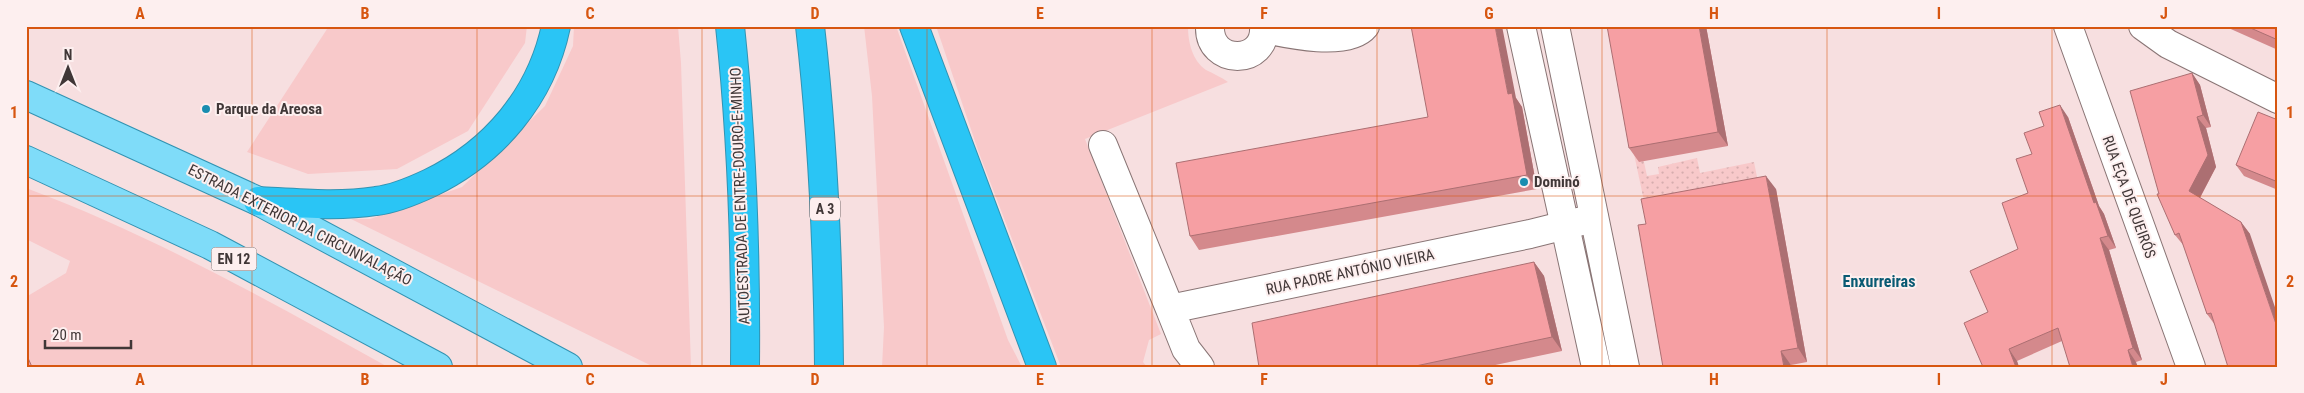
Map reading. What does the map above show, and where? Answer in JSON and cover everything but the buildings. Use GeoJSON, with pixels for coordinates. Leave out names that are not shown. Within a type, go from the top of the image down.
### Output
{"type":"FeatureCollection","features":[{"type":"Feature","properties":{"kind":"highway"},"geometry":{"type":"LineString","coordinates":[[258,201],[314,204],[376,201],[415,190],[448,174],[476,156],[501,133],[523,106],[542,72],[552,46],[556,26]]}},
{"type":"Feature","properties":{"kind":"highway","name":"AUTOESTRADA DE ENTRE-DOURO-E-MINHO"},"geometry":{"type":"LineString","coordinates":[[730,26],[742,190],[746,279],[745,367]]}},
{"type":"Feature","properties":{"kind":"highway","name":"A 3"},"geometry":{"type":"LineString","coordinates":[[810,26],[820,123],[829,367]]}},
{"type":"Feature","properties":{"kind":"highway"},"geometry":{"type":"LineString","coordinates":[[914,26],[1042,367]]}},
{"type":"Feature","properties":{"kind":"main road","name":"ESTRADA EXTERIOR DA CIRCUNVALAÇÃO"},"geometry":{"type":"LineString","coordinates":[[26,95],[115,134],[258,201],[568,367]]}},
{"type":"Feature","properties":{"kind":"main road","name":"EN 12"},"geometry":{"type":"LineString","coordinates":[[26,160],[210,245],[438,367]]}},
{"type":"Feature","properties":{"kind":"street"},"geometry":{"type":"LineString","coordinates":[[1210,26],[1212,41],[1217,48],[1234,56],[1251,53],[1259,46],[1263,39],[1265,28],[1295,36],[1329,38],[1346,36],[1363,29],[1365,26]]}},
{"type":"Feature","properties":{"kind":"street"},"geometry":{"type":"LineString","coordinates":[[1521,26],[1596,367]]}},
{"type":"Feature","properties":{"kind":"street"},"geometry":{"type":"LineString","coordinates":[[1555,26],[1625,367]]}},
{"type":"Feature","properties":{"kind":"street","name":"RUA EÇA DE QUEIRÓS"},"geometry":{"type":"LineString","coordinates":[[2068,26],[2191,367]]}},
{"type":"Feature","properties":{"kind":"street"},"geometry":{"type":"LineString","coordinates":[[2143,26],[2168,44],[2278,99]]}},
{"type":"Feature","properties":{"kind":"street"},"geometry":{"type":"LineString","coordinates":[[1102,144],[1186,349],[1200,367]]}},
{"type":"Feature","properties":{"kind":"street","name":"RUA PADRE ANTÓNIO VIEIRA"},"geometry":{"type":"LineString","coordinates":[[1170,310],[1594,218]]}},
{"type":"Feature","properties":{"kind":"shaded area"},"geometry":{"type":"Polygon","coordinates":[[[329,26],[527,26],[525,43],[468,131],[397,169],[308,174],[247,152],[329,26]]]}},
{"type":"Feature","properties":{"kind":"shaded area"},"geometry":{"type":"Polygon","coordinates":[[[574,26],[678,26],[681,63],[691,367],[654,367],[351,219],[370,219],[462,187],[545,106],[573,46],[574,26]]]}},
{"type":"Feature","properties":{"kind":"shaded area"},"geometry":{"type":"Polygon","coordinates":[[[864,26],[896,26],[1008,340],[1022,367],[882,367],[884,327],[872,96],[864,26]]]}},
{"type":"Feature","properties":{"kind":"shaded area"},"geometry":{"type":"Polygon","coordinates":[[[936,26],[1188,26],[1190,44],[1197,61],[1206,70],[1228,82],[1085,139],[1161,334],[1149,340],[1143,362],[1147,367],[1061,367],[979,153],[936,26]]]}},
{"type":"Feature","properties":{"kind":"shaded area"},"geometry":{"type":"Polygon","coordinates":[[[1642,153],[1647,176],[1659,174],[1658,167],[1697,158],[1700,173],[1754,162],[1759,187],[1647,215],[1634,154],[1642,153]]]}},
{"type":"Feature","properties":{"kind":"shaded area"},"geometry":{"type":"Polygon","coordinates":[[[26,188],[119,226],[165,248],[256,294],[388,367],[26,367],[26,297],[66,273],[70,261],[26,239],[26,188]]]}},
{"type":"Feature","properties":{"kind":"place","name":"Parque da Areosa"},"geometry":{"type":"Point","coordinates":[206,109]}},
{"type":"Feature","properties":{"kind":"place","name":"Dominó"},"geometry":{"type":"Point","coordinates":[1524,182]}},
{"type":"Feature","properties":{"kind":"district","name":"Enxurreiras"},"geometry":{"type":"Point","coordinates":[1879,281]}}]}
